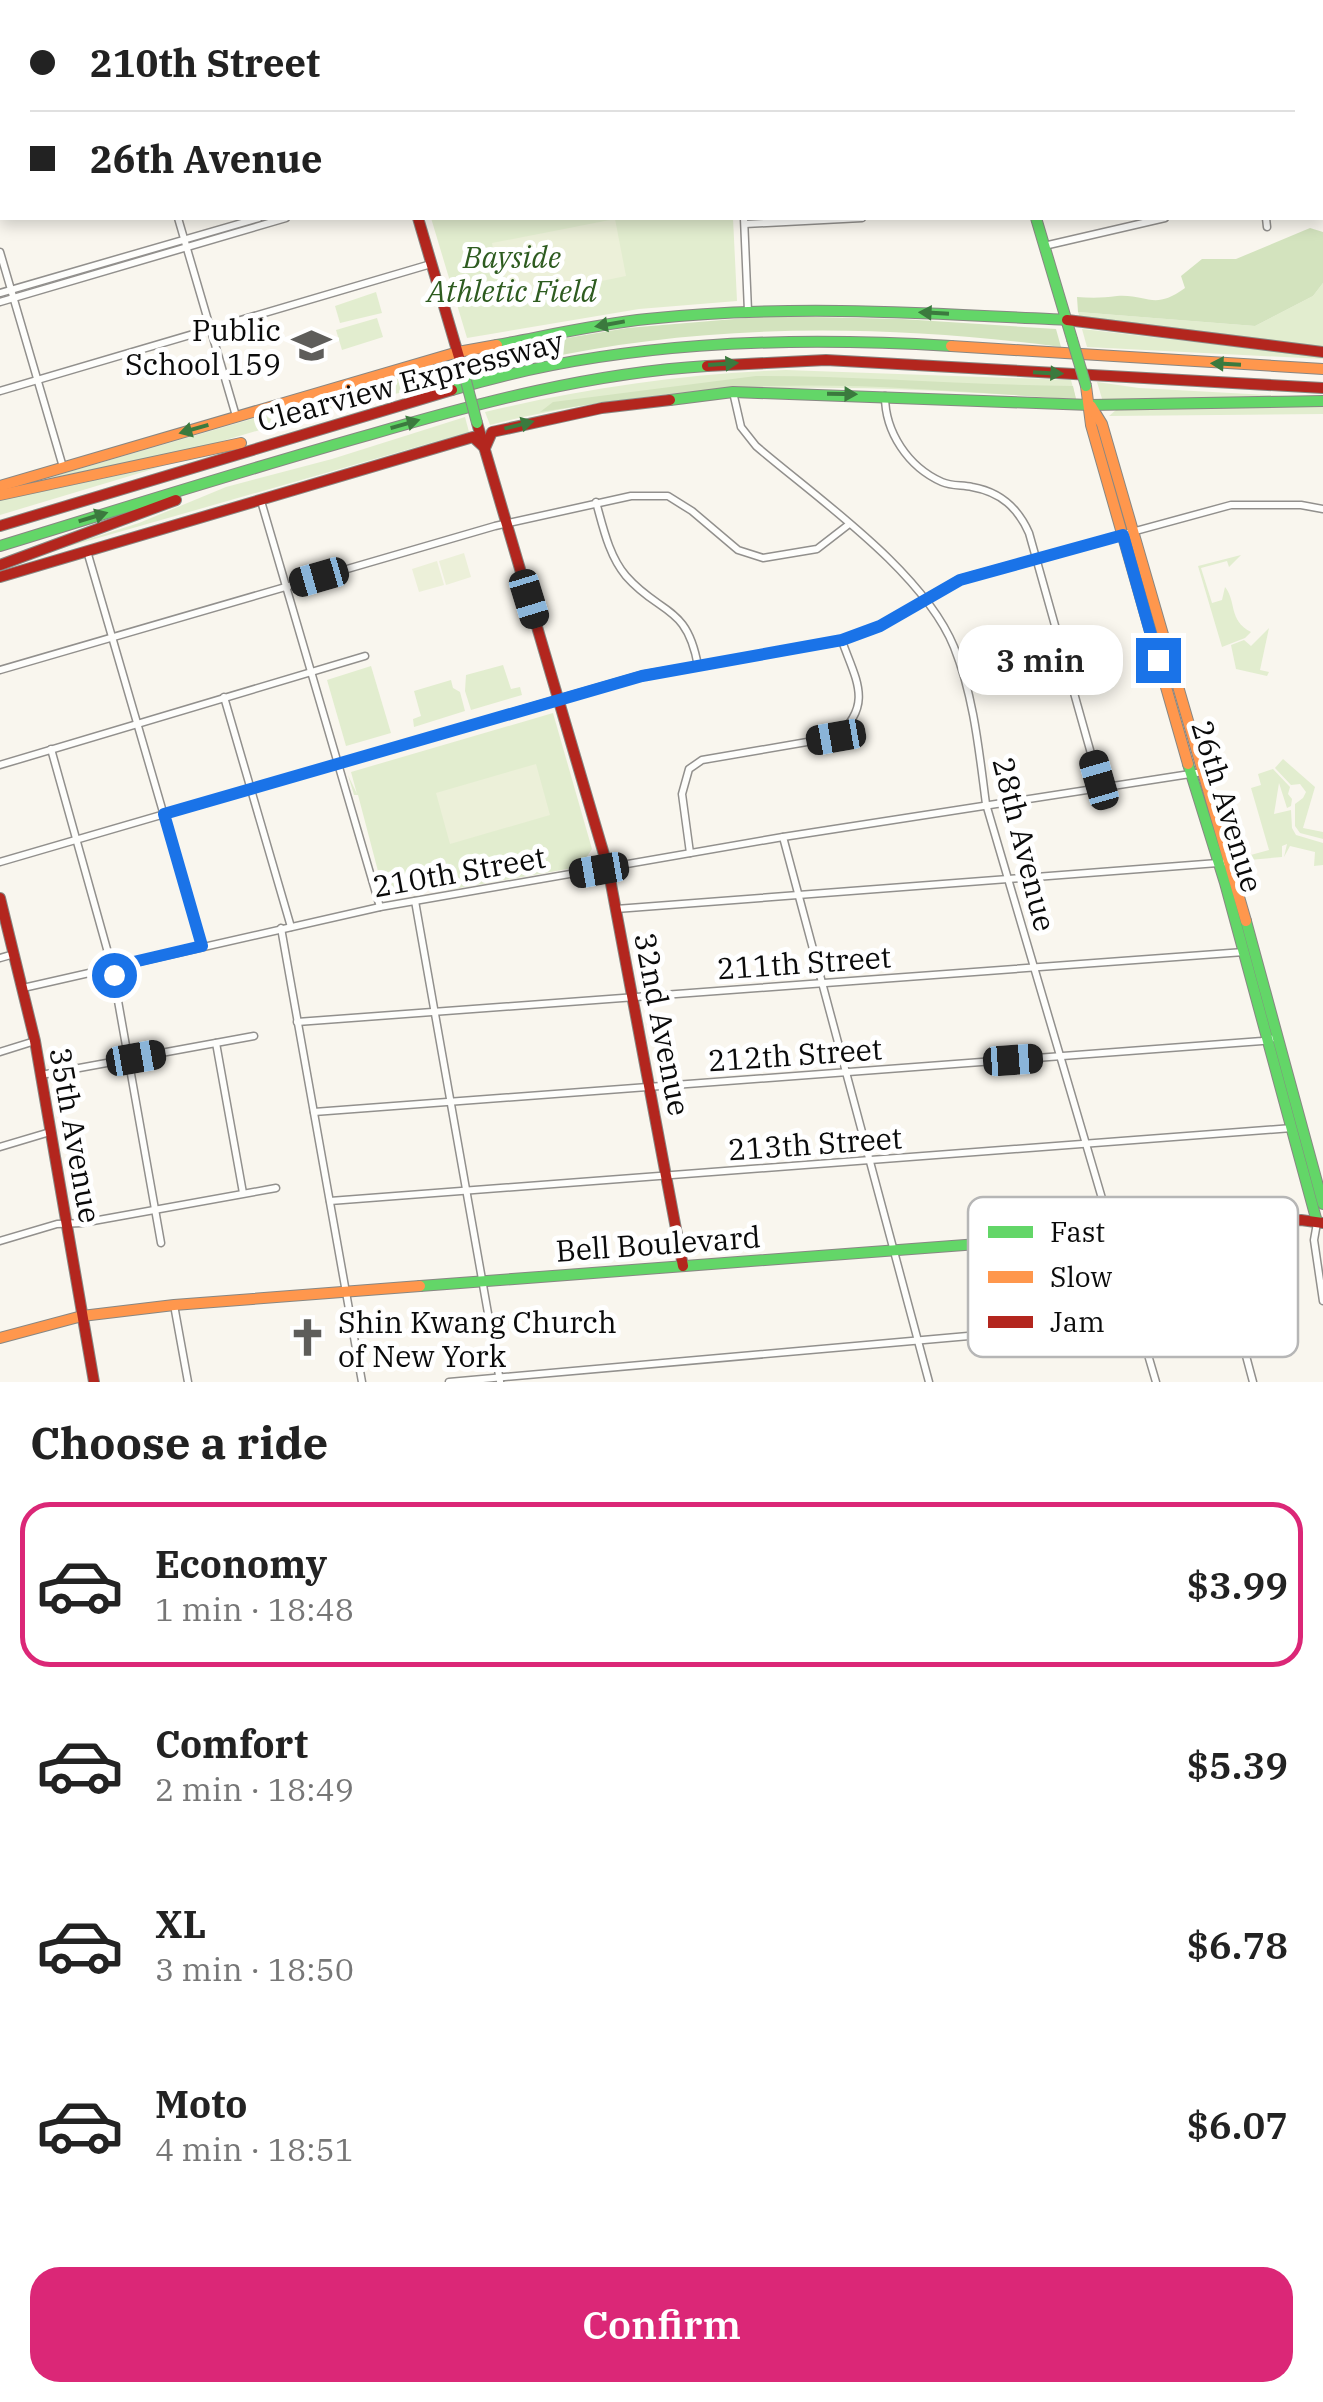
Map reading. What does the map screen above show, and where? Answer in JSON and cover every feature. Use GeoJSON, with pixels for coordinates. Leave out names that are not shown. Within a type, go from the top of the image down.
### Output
{"type":"FeatureCollection","features":[{"type":"Feature","properties":{"kind":"main road","name":"32nd Avenue"},"geometry":{"type":"LineString","coordinates":[[419,220],[608,868],[683,1266]]}},
{"type":"Feature","properties":{"kind":"main road","name":"26th Avenue"},"geometry":{"type":"LineString","coordinates":[[1037,220],[1086,386],[1091,425],[1128,534],[1323,1204]]}},
{"type":"Feature","properties":{"kind":"main road","name":"Clearview Expressway"},"geometry":{"type":"LineString","coordinates":[[0,486],[236,416],[460,357],[644,318],[748,310],[848,309],[1067,320],[1323,352]]}},
{"type":"Feature","properties":{"kind":"main road","name":"Clearview Expressway"},"geometry":{"type":"LineString","coordinates":[[0,526],[490,378],[656,349],[728,343],[879,342],[1323,370]]}},
{"type":"Feature","properties":{"kind":"main road","name":"Clearview Expressway"},"geometry":{"type":"LineString","coordinates":[[0,546],[271,462],[494,399],[602,377],[714,364],[826,360],[1323,388]]}},
{"type":"Feature","properties":{"kind":"main road"},"geometry":{"type":"LineString","coordinates":[[0,576],[473,438],[485,448],[492,432],[602,408],[733,392],[1090,405],[1323,400]]}},
{"type":"Feature","properties":{"kind":"main road"},"geometry":{"type":"LineString","coordinates":[[0,494],[336,422]]}},
{"type":"Feature","properties":{"kind":"main road"},"geometry":{"type":"LineString","coordinates":[[0,564],[115,524],[271,462]]}},
{"type":"Feature","properties":{"kind":"main road","name":"35th Avenue"},"geometry":{"type":"LineString","coordinates":[[0,898],[41,1075],[94,1382]]}},
{"type":"Feature","properties":{"kind":"main road","name":"26th Avenue"},"geometry":{"type":"LineString","coordinates":[[1298,1126],[1321,1219]]}},
{"type":"Feature","properties":{"kind":"main road","name":"Bell Boulevard"},"geometry":{"type":"LineString","coordinates":[[0,1338],[82,1316],[174,1306],[968,1244]]}},
{"type":"Feature","properties":{"kind":"street"},"geometry":{"type":"LineString","coordinates":[[179,220],[236,416]]}},
{"type":"Feature","properties":{"kind":"street"},"geometry":{"type":"LineString","coordinates":[[0,302],[12,294],[252,220]]}},
{"type":"Feature","properties":{"kind":"street"},"geometry":{"type":"LineString","coordinates":[[185,242],[278,220]]}},
{"type":"Feature","properties":{"kind":"street"},"geometry":{"type":"LineString","coordinates":[[748,310],[744,221],[775,220]]}},
{"type":"Feature","properties":{"kind":"street"},"geometry":{"type":"LineString","coordinates":[[1044,246],[1156,220]]}},
{"type":"Feature","properties":{"kind":"street"},"geometry":{"type":"LineString","coordinates":[[0,252],[62,467]]}},
{"type":"Feature","properties":{"kind":"street"},"geometry":{"type":"LineString","coordinates":[[0,391],[432,263]]}},
{"type":"Feature","properties":{"kind":"street"},"geometry":{"type":"LineString","coordinates":[[0,293],[12,294]]}},
{"type":"Feature","properties":{"kind":"street","name":"28th Avenue"},"geometry":{"type":"LineString","coordinates":[[733,392],[741,426],[756,446],[886,556],[925,598],[952,642],[974,717],[986,804],[1101,1197]]}},
{"type":"Feature","properties":{"kind":"street"},"geometry":{"type":"LineString","coordinates":[[884,395],[888,428],[924,472],[944,483],[998,495],[1019,512],[1101,788]]}},
{"type":"Feature","properties":{"kind":"street"},"geometry":{"type":"LineString","coordinates":[[0,670],[507,523],[596,502],[653,494],[668,496],[738,550],[764,558],[817,549],[848,525]]}},
{"type":"Feature","properties":{"kind":"street"},"geometry":{"type":"LineString","coordinates":[[260,499],[380,908]]}},
{"type":"Feature","properties":{"kind":"street"},"geometry":{"type":"LineString","coordinates":[[596,502],[616,562],[626,577],[681,619],[698,666]]}},
{"type":"Feature","properties":{"kind":"street"},"geometry":{"type":"LineString","coordinates":[[0,862],[642,676],[842,640],[880,626],[960,580],[1231,505],[1323,509]]}},
{"type":"Feature","properties":{"kind":"street"},"geometry":{"type":"LineString","coordinates":[[87,550],[202,946]]}},
{"type":"Feature","properties":{"kind":"street"},"geometry":{"type":"LineString","coordinates":[[690,853],[682,794],[689,768],[702,760],[836,737],[850,726],[860,701],[858,683],[842,640]]}},
{"type":"Feature","properties":{"kind":"street"},"geometry":{"type":"LineString","coordinates":[[0,765],[365,656]]}},
{"type":"Feature","properties":{"kind":"street"},"geometry":{"type":"LineString","coordinates":[[224,698],[291,926]]}},
{"type":"Feature","properties":{"kind":"street"},"geometry":{"type":"LineString","coordinates":[[52,749],[112,967],[161,1243]]}},
{"type":"Feature","properties":{"kind":"street","name":"210th Street"},"geometry":{"type":"LineString","coordinates":[[23,988],[415,901],[986,804],[1197,774]]}},
{"type":"Feature","properties":{"kind":"street"},"geometry":{"type":"LineString","coordinates":[[783,838],[928,1382]]}},
{"type":"Feature","properties":{"kind":"street"},"geometry":{"type":"LineString","coordinates":[[616,909],[1225,863]]}},
{"type":"Feature","properties":{"kind":"street"},"geometry":{"type":"LineString","coordinates":[[415,901],[500,1380]]}},
{"type":"Feature","properties":{"kind":"street"},"geometry":{"type":"LineString","coordinates":[[281,928],[362,1382]]}},
{"type":"Feature","properties":{"kind":"street","name":"211th Street"},"geometry":{"type":"LineString","coordinates":[[298,1022],[1249,952]]}},
{"type":"Feature","properties":{"kind":"street"},"geometry":{"type":"LineString","coordinates":[[0,958],[15,954]]}},
{"type":"Feature","properties":{"kind":"street"},"geometry":{"type":"LineString","coordinates":[[41,1075],[254,1036]]}},
{"type":"Feature","properties":{"kind":"street","name":"212th Street"},"geometry":{"type":"LineString","coordinates":[[314,1112],[1273,1038]]}},
{"type":"Feature","properties":{"kind":"street"},"geometry":{"type":"LineString","coordinates":[[0,1052],[34,1042]]}},
{"type":"Feature","properties":{"kind":"street"},"geometry":{"type":"LineString","coordinates":[[216,1043],[243,1193]]}},
{"type":"Feature","properties":{"kind":"street","name":"213th Street"},"geometry":{"type":"LineString","coordinates":[[330,1201],[1298,1126]]}},
{"type":"Feature","properties":{"kind":"street"},"geometry":{"type":"LineString","coordinates":[[0,1147],[51,1132]]}},
{"type":"Feature","properties":{"kind":"street"},"geometry":{"type":"LineString","coordinates":[[0,1242],[66,1224],[276,1188]]}},
{"type":"Feature","properties":{"kind":"street","name":"26th Avenue"},"geometry":{"type":"LineString","coordinates":[[1321,1219],[1314,1240],[1323,1302]]}},
{"type":"Feature","properties":{"kind":"street"},"geometry":{"type":"LineString","coordinates":[[174,1306],[188,1382]]}},
{"type":"Feature","properties":{"kind":"street"},"geometry":{"type":"LineString","coordinates":[[449,1382],[968,1337]]}},
{"type":"Feature","properties":{"kind":"street","name":"28th Avenue"},"geometry":{"type":"LineString","coordinates":[[1149,1357],[1156,1382]]}},
{"type":"Feature","properties":{"kind":"street"},"geometry":{"type":"LineString","coordinates":[[1246,1357],[1253,1382]]}},
{"type":"Feature","properties":{"kind":"green space","name":"Bayside Athletic Field"},"geometry":{"type":"Polygon","coordinates":[[[432,220],[733,220],[737,301],[639,309],[467,338],[432,220]]]}},
{"type":"Feature","properties":{"kind":"green space"},"geometry":{"type":"Polygon","coordinates":[[[615,220],[626,276],[503,301],[492,243],[615,220]]]}},
{"type":"Feature","properties":{"kind":"green space"},"geometry":{"type":"Polygon","coordinates":[[[1310,228],[1323,232],[1323,283],[1313,296],[1255,326],[1078,312],[1077,297],[1165,299],[1185,288],[1181,276],[1202,259],[1236,259],[1310,228]]]}},
{"type":"Feature","properties":{"kind":"green space"},"geometry":{"type":"Polygon","coordinates":[[[1323,283],[1323,348],[1081,320],[1078,312],[1255,326],[1313,296],[1323,283]]]}},
{"type":"Feature","properties":{"kind":"green space"},"geometry":{"type":"Polygon","coordinates":[[[376,292],[382,313],[340,323],[335,306],[376,292]]]}},
{"type":"Feature","properties":{"kind":"green space"},"geometry":{"type":"Polygon","coordinates":[[[770,316],[1056,329],[1061,347],[929,334],[796,331],[664,339],[533,361],[518,355],[499,356],[549,341],[627,328],[770,316]]]}},
{"type":"Feature","properties":{"kind":"green space"},"geometry":{"type":"Polygon","coordinates":[[[377,318],[383,337],[342,350],[336,330],[377,318]]]}},
{"type":"Feature","properties":{"kind":"green space"},"geometry":{"type":"Polygon","coordinates":[[[1082,329],[1323,357],[1323,359],[1087,347],[1082,329]]]}},
{"type":"Feature","properties":{"kind":"green space"},"geometry":{"type":"Polygon","coordinates":[[[510,350],[502,354],[533,361],[475,375],[470,359],[510,350]]]}},
{"type":"Feature","properties":{"kind":"green space"},"geometry":{"type":"Polygon","coordinates":[[[449,362],[455,381],[348,404],[202,447],[41,480],[449,362]]]}},
{"type":"Feature","properties":{"kind":"green space"},"geometry":{"type":"Polygon","coordinates":[[[786,370],[1071,380],[1076,399],[928,390],[782,388],[637,398],[490,425],[485,412],[634,383],[786,370]]]}},
{"type":"Feature","properties":{"kind":"green space"},"geometry":{"type":"Polygon","coordinates":[[[756,376],[1073,386],[1076,399],[808,385],[683,392],[540,412],[553,402],[756,376]]]}},
{"type":"Feature","properties":{"kind":"green space"},"geometry":{"type":"Polygon","coordinates":[[[1097,382],[1139,388],[1323,398],[1103,402],[1097,382]]]}},
{"type":"Feature","properties":{"kind":"green space"},"geometry":{"type":"Polygon","coordinates":[[[1323,406],[1323,414],[1109,416],[1116,410],[1323,406]]]}},
{"type":"Feature","properties":{"kind":"green space"},"geometry":{"type":"Polygon","coordinates":[[[465,417],[469,432],[35,556],[139,523],[226,487],[465,417]]]}},
{"type":"Feature","properties":{"kind":"green space"},"geometry":{"type":"Polygon","coordinates":[[[163,466],[0,515],[0,500],[163,466]]]}},
{"type":"Feature","properties":{"kind":"green space"},"geometry":{"type":"Polygon","coordinates":[[[464,553],[471,577],[446,585],[439,561],[464,553]]]}},
{"type":"Feature","properties":{"kind":"green space"},"geometry":{"type":"Polygon","coordinates":[[[1241,555],[1229,567],[1227,561],[1201,568],[1212,603],[1222,600],[1225,587],[1239,622],[1251,632],[1222,647],[1198,566],[1241,555]]]}},
{"type":"Feature","properties":{"kind":"green space"},"geometry":{"type":"Polygon","coordinates":[[[437,561],[444,585],[419,592],[412,569],[437,561]]]}},
{"type":"Feature","properties":{"kind":"green space"},"geometry":{"type":"Polygon","coordinates":[[[1269,628],[1260,670],[1269,672],[1267,676],[1236,669],[1231,645],[1244,640],[1251,646],[1269,628]]]}},
{"type":"Feature","properties":{"kind":"green space"},"geometry":{"type":"Polygon","coordinates":[[[503,665],[511,689],[520,687],[522,695],[471,710],[465,691],[466,675],[503,665]]]}},
{"type":"Feature","properties":{"kind":"green space"},"geometry":{"type":"Polygon","coordinates":[[[371,666],[391,733],[346,746],[327,680],[371,666]]]}},
{"type":"Feature","properties":{"kind":"green space"},"geometry":{"type":"Polygon","coordinates":[[[451,680],[453,688],[460,692],[465,711],[414,727],[413,719],[421,716],[414,691],[451,680]]]}},
{"type":"Feature","properties":{"kind":"green space"},"geometry":{"type":"Polygon","coordinates":[[[553,713],[592,849],[584,861],[590,865],[448,890],[448,886],[518,873],[387,894],[382,880],[384,894],[358,795],[354,795],[348,775],[357,794],[351,772],[553,713]]]}},
{"type":"Feature","properties":{"kind":"green space"},"geometry":{"type":"Polygon","coordinates":[[[1283,759],[1315,787],[1303,828],[1323,832],[1323,839],[1300,833],[1295,826],[1295,804],[1306,792],[1300,784],[1291,785],[1275,768],[1283,759]]]}},
{"type":"Feature","properties":{"kind":"green space"},"geometry":{"type":"Polygon","coordinates":[[[536,764],[550,815],[450,844],[436,793],[536,764]]]}},
{"type":"Feature","properties":{"kind":"green space"},"geometry":{"type":"Polygon","coordinates":[[[1273,769],[1290,787],[1288,794],[1292,799],[1287,808],[1279,783],[1274,814],[1291,810],[1296,835],[1323,843],[1323,865],[1314,866],[1315,852],[1290,846],[1284,857],[1287,844],[1282,846],[1282,857],[1249,860],[1247,856],[1269,850],[1251,788],[1261,785],[1258,774],[1273,769]]]}},
{"type":"Feature","properties":{"kind":"traffic: fast"},"geometry":{"type":"LineString","coordinates":[[1037,220],[1072,339]]}},
{"type":"Feature","properties":{"kind":"traffic: fast"},"geometry":{"type":"LineString","coordinates":[[497,345],[628,321],[699,314],[857,311],[1067,320]]}},
{"type":"Feature","properties":{"kind":"traffic: fast"},"geometry":{"type":"LineString","coordinates":[[1072,339],[1086,386]]}},
{"type":"Feature","properties":{"kind":"traffic: fast"},"geometry":{"type":"LineString","coordinates":[[452,390],[574,361],[699,346],[825,342],[951,346]]}},
{"type":"Feature","properties":{"kind":"traffic: fast"},"geometry":{"type":"LineString","coordinates":[[461,362],[477,423]]}},
{"type":"Feature","properties":{"kind":"traffic: fast"},"geometry":{"type":"LineString","coordinates":[[0,546],[496,400],[622,375],[707,366]]}},
{"type":"Feature","properties":{"kind":"traffic: fast"},"geometry":{"type":"LineString","coordinates":[[670,400],[733,392],[1090,405]]}},
{"type":"Feature","properties":{"kind":"traffic: fast"},"geometry":{"type":"LineString","coordinates":[[1090,405],[1323,401]]}},
{"type":"Feature","properties":{"kind":"traffic: fast"},"geometry":{"type":"LineString","coordinates":[[1188,764],[1225,883],[1317,1222]]}},
{"type":"Feature","properties":{"kind":"traffic: fast"},"geometry":{"type":"LineString","coordinates":[[1246,921],[1323,1204]]}},
{"type":"Feature","properties":{"kind":"traffic: fast"},"geometry":{"type":"LineString","coordinates":[[420,1286],[968,1245]]}},
{"type":"Feature","properties":{"kind":"traffic: slow"},"geometry":{"type":"LineString","coordinates":[[0,486],[458,352],[497,345]]}},
{"type":"Feature","properties":{"kind":"traffic: slow"},"geometry":{"type":"LineString","coordinates":[[951,346],[1323,369]]}},
{"type":"Feature","properties":{"kind":"traffic: slow"},"geometry":{"type":"LineString","coordinates":[[1086,386],[1091,425],[1188,764]]}},
{"type":"Feature","properties":{"kind":"traffic: slow"},"geometry":{"type":"LineString","coordinates":[[1091,406],[1102,424],[1246,921]]}},
{"type":"Feature","properties":{"kind":"traffic: slow"},"geometry":{"type":"LineString","coordinates":[[0,495],[241,443]]}},
{"type":"Feature","properties":{"kind":"traffic: slow"},"geometry":{"type":"LineString","coordinates":[[0,1338],[82,1316],[420,1286]]}},
{"type":"Feature","properties":{"kind":"traffic: jam"},"geometry":{"type":"LineString","coordinates":[[419,220],[459,357]]}},
{"type":"Feature","properties":{"kind":"traffic: jam"},"geometry":{"type":"LineString","coordinates":[[1067,320],[1323,352]]}},
{"type":"Feature","properties":{"kind":"traffic: jam"},"geometry":{"type":"LineString","coordinates":[[707,366],[826,360],[1323,388]]}},
{"type":"Feature","properties":{"kind":"traffic: jam"},"geometry":{"type":"LineString","coordinates":[[0,526],[452,390]]}},
{"type":"Feature","properties":{"kind":"traffic: jam"},"geometry":{"type":"LineString","coordinates":[[0,577],[473,437],[485,448],[492,432],[602,408],[670,400]]}},
{"type":"Feature","properties":{"kind":"traffic: jam"},"geometry":{"type":"LineString","coordinates":[[477,423],[608,868],[683,1266]]}},
{"type":"Feature","properties":{"kind":"traffic: jam"},"geometry":{"type":"LineString","coordinates":[[0,565],[176,500]]}},
{"type":"Feature","properties":{"kind":"traffic: jam"},"geometry":{"type":"LineString","coordinates":[[0,898],[35,1041],[94,1382]]}},
{"type":"Feature","properties":{"kind":"traffic: jam"},"geometry":{"type":"LineString","coordinates":[[1298,1220],[1323,1223]]}},
{"type":"Feature","properties":{"kind":"place","name":"Public School 159"},"geometry":{"type":"Point","coordinates":[311,346]}},
{"type":"Feature","properties":{"kind":"place","name":"Shin Kwang Church of New York"},"geometry":{"type":"Point","coordinates":[308,1338]}},
{"type":"Feature","properties":{"kind":"route"},"geometry":{"type":"LineString","coordinates":[[114,975],[112,967],[202,946],[164,814],[642,676],[842,640],[880,626],[960,580],[1123,535],[1158,660]]}}]}
